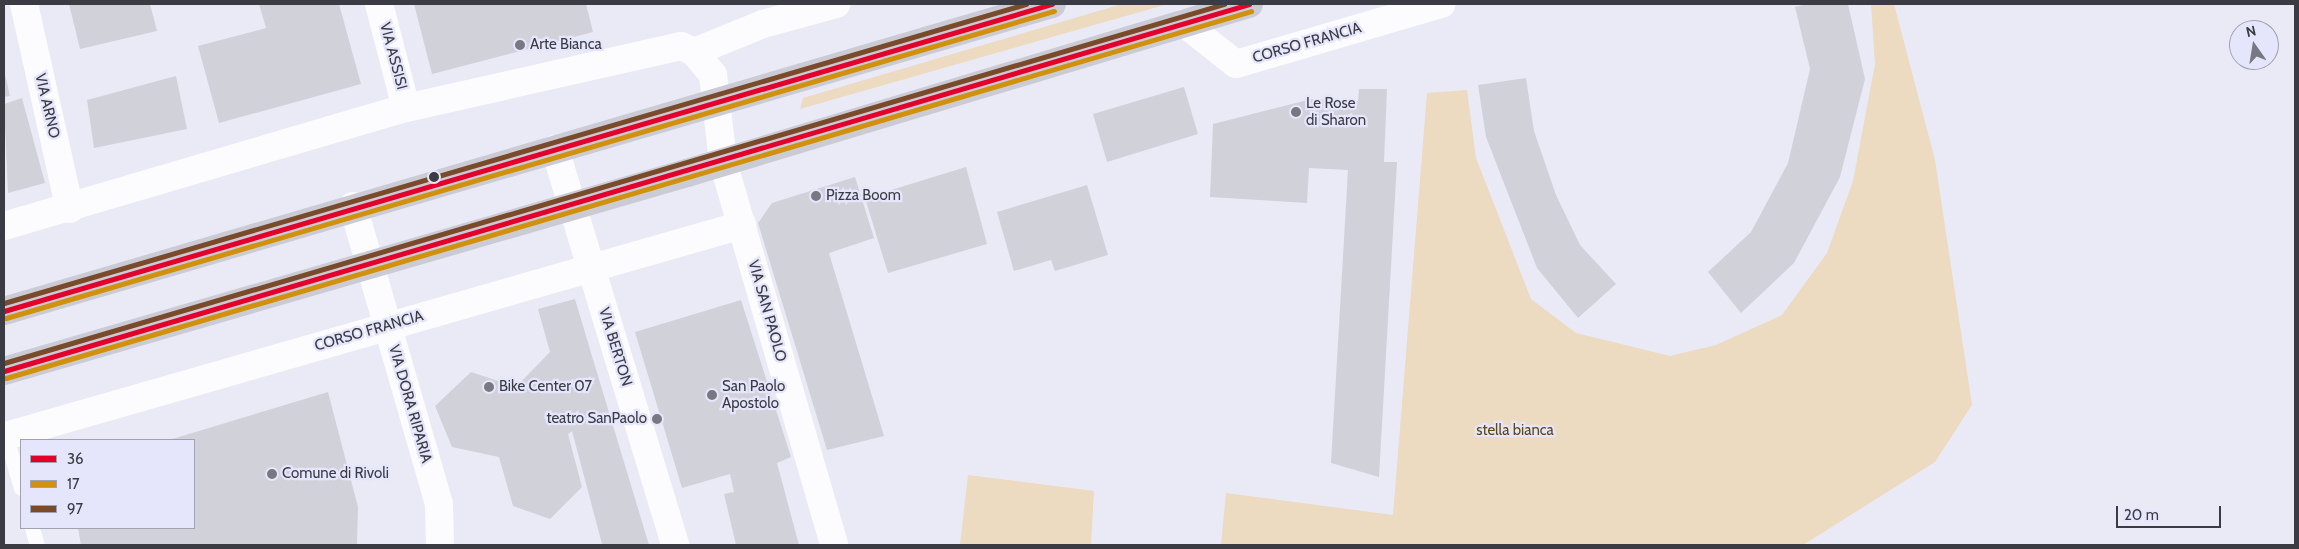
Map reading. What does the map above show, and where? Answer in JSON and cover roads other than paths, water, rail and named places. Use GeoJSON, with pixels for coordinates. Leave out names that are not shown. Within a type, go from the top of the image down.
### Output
{"type":"FeatureCollection","features":[{"type":"Feature","properties":{"kind":"main road"},"geometry":{"type":"LineString","coordinates":[[4,310],[353,206],[718,103],[1052,4]]}},
{"type":"Feature","properties":{"kind":"main road"},"geometry":{"type":"LineString","coordinates":[[4,371],[723,162],[1249,4]]}},
{"type":"Feature","properties":{"kind":"street","name":"VIA ARNO"},"geometry":{"type":"LineString","coordinates":[[24,4],[70,209]]}},
{"type":"Feature","properties":{"kind":"street","name":"VIA ASSISI"},"geometry":{"type":"LineString","coordinates":[[379,4],[406,108]]}},
{"type":"Feature","properties":{"kind":"street"},"geometry":{"type":"LineString","coordinates":[[694,52],[760,14],[836,4]]}},
{"type":"Feature","properties":{"kind":"street","name":"CORSO FRANCIA"},"geometry":{"type":"LineString","coordinates":[[1184,23],[1236,64],[1441,4]]}},
{"type":"Feature","properties":{"kind":"street"},"geometry":{"type":"LineString","coordinates":[[4,226],[70,209],[406,108],[661,48],[681,46],[694,52],[713,75],[718,103]]}},
{"type":"Feature","properties":{"kind":"street","name":"VIA SAN PAOLO"},"geometry":{"type":"LineString","coordinates":[[718,103],[723,162],[834,545]]}},
{"type":"Feature","properties":{"kind":"street","name":"VIA BERTON"},"geometry":{"type":"LineString","coordinates":[[555,149],[675,545]]}},
{"type":"Feature","properties":{"kind":"street","name":"VIA DORA RIPARIA"},"geometry":{"type":"LineString","coordinates":[[353,206],[438,504],[440,545]]}},
{"type":"Feature","properties":{"kind":"street","name":"CORSO FRANCIA"},"geometry":{"type":"LineString","coordinates":[[5,432],[388,326],[742,225]]}},
{"type":"Feature","properties":{"kind":"lane"},"geometry":{"type":"LineString","coordinates":[[5,432],[20,484]]}},
{"type":"Feature","properties":{"kind":"lane"},"geometry":{"type":"LineString","coordinates":[[32,529],[37,545]]}},
{"type":"Feature","properties":{"kind":"place","name":"Arte Bianca"},"geometry":{"type":"Point","coordinates":[520,45]}},
{"type":"Feature","properties":{"kind":"place","name":"Le Rose di Sharon"},"geometry":{"type":"Point","coordinates":[1296,112]}},
{"type":"Feature","properties":{"kind":"place","name":"Pizza Boom"},"geometry":{"type":"Point","coordinates":[816,196]}},
{"type":"Feature","properties":{"kind":"place","name":"Bike Center 07"},"geometry":{"type":"Point","coordinates":[489,387]}},
{"type":"Feature","properties":{"kind":"place","name":"San Paolo Apostolo"},"geometry":{"type":"Point","coordinates":[712,395]}},
{"type":"Feature","properties":{"kind":"place","name":"teatro SanPaolo"},"geometry":{"type":"Point","coordinates":[657,419]}},
{"type":"Feature","properties":{"kind":"place","name":"Comune di Rivoli"},"geometry":{"type":"Point","coordinates":[272,474]}},
{"type":"Feature","properties":{"kind":"park label","name":"stella bianca"},"geometry":{"type":"Point","coordinates":[1515,431]}}]}
